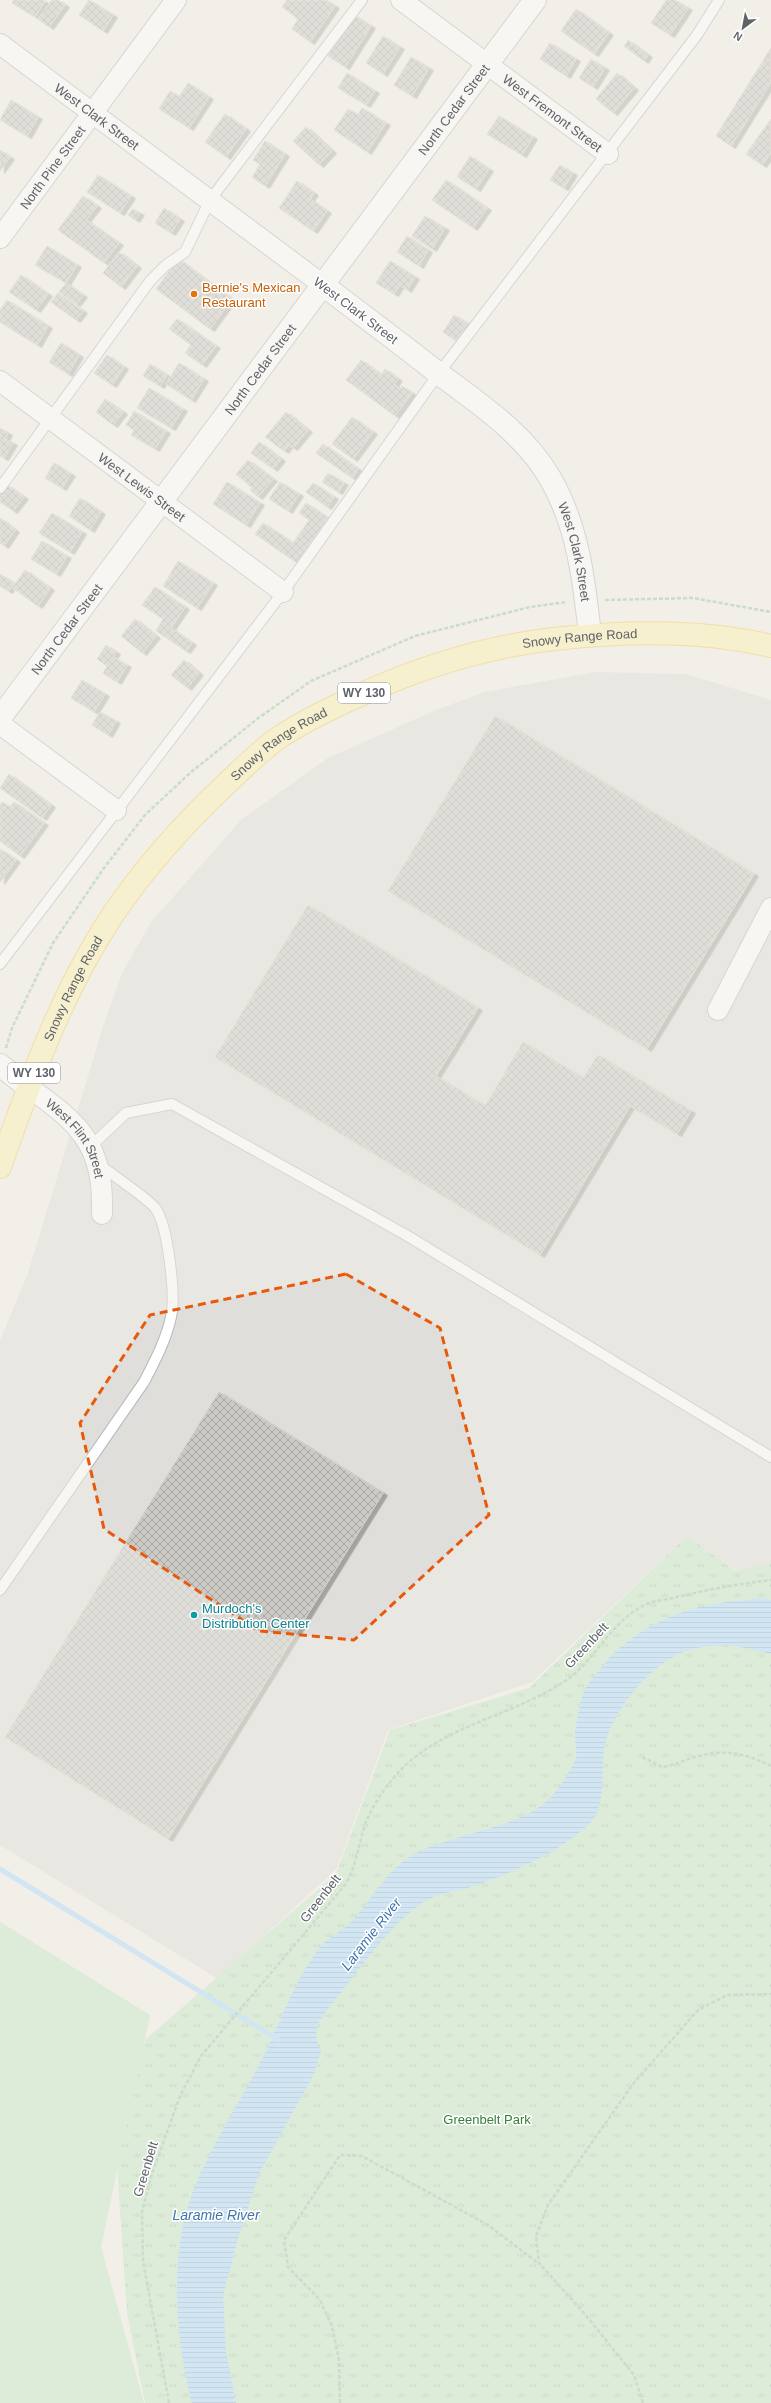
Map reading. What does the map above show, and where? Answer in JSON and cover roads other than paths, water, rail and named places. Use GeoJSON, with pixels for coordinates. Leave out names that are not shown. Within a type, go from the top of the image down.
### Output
{"type":"FeatureCollection","features":[{"type":"Feature","properties":{"kind":"main road","name":"Snowy Range Road"},"geometry":{"type":"LineString","coordinates":[[0,1167],[28,1087],[57,1017],[111,917],[131,888],[183,826],[241,769],[274,742],[314,716],[376,687],[437,663],[514,643],[590,635],[679,634],[751,641],[771,646]]}},
{"type":"Feature","properties":{"kind":"street","name":"North Pine Street"},"geometry":{"type":"LineString","coordinates":[[0,238],[176,0]]}},
{"type":"Feature","properties":{"kind":"street","name":"West Fremont Street"},"geometry":{"type":"LineString","coordinates":[[401,0],[608,154]]}},
{"type":"Feature","properties":{"kind":"street","name":"North Cedar Street"},"geometry":{"type":"LineString","coordinates":[[0,718],[535,0]]}},
{"type":"Feature","properties":{"kind":"street","name":"West Clark Street"},"geometry":{"type":"LineString","coordinates":[[0,44],[439,373],[482,406],[520,439],[550,478],[577,543],[590,635]]}},
{"type":"Feature","properties":{"kind":"street","name":"West Lewis Street"},"geometry":{"type":"LineString","coordinates":[[0,381],[283,592]]}},
{"type":"Feature","properties":{"kind":"street"},"geometry":{"type":"LineString","coordinates":[[0,724],[116,810]]}},
{"type":"Feature","properties":{"kind":"street"},"geometry":{"type":"LineString","coordinates":[[718,1010],[771,908]]}},
{"type":"Feature","properties":{"kind":"street","name":"West Flint Street"},"geometry":{"type":"LineString","coordinates":[[0,1065],[28,1087],[59,1108],[78,1127],[95,1155],[103,1188],[102,1214]]}},
{"type":"Feature","properties":{"kind":"lane"},"geometry":{"type":"LineString","coordinates":[[0,488],[150,281],[166,265],[185,252],[210,200],[362,0]]}},
{"type":"Feature","properties":{"kind":"lane"},"geometry":{"type":"LineString","coordinates":[[0,964],[283,592],[439,373],[608,154],[697,35],[719,0]]}},
{"type":"Feature","properties":{"kind":"lane"},"geometry":{"type":"LineString","coordinates":[[0,1590],[144,1382],[161,1349],[172,1316],[171,1272],[164,1231],[156,1208],[95,1155],[126,1113],[172,1104],[406,1235],[771,1457]]}},
{"type":"Feature","properties":{"kind":"water","name":"Laramie River"},"geometry":{"type":"Polygon","coordinates":[[[763,1598],[771,1600],[771,1654],[740,1647],[717,1645],[700,1647],[686,1651],[662,1664],[641,1683],[631,1695],[614,1720],[608,1733],[603,1755],[601,1800],[593,1820],[573,1838],[546,1855],[518,1869],[474,1886],[434,1897],[416,1908],[388,1934],[327,2010],[318,2024],[316,2038],[321,2052],[314,2074],[260,2172],[239,2235],[223,2296],[226,2351],[236,2403],[192,2403],[187,2384],[178,2324],[177,2304],[178,2264],[184,2219],[201,2172],[262,2059],[296,1986],[312,1958],[324,1943],[351,1922],[383,1881],[405,1860],[440,1843],[521,1817],[538,1808],[551,1797],[564,1780],[576,1757],[575,1729],[581,1700],[585,1690],[605,1663],[627,1642],[654,1624],[699,1607],[732,1601],[763,1598]]]}},
{"type":"Feature","properties":{"kind":"waterway"},"geometry":{"type":"LineString","coordinates":[[0,1869],[279,2040]]}},
{"type":"Feature","properties":{"kind":"place","name":"Bernie's Mexican Restaurant"},"geometry":{"type":"Point","coordinates":[194,294]}},
{"type":"Feature","properties":{"kind":"place","name":"Murdoch's Distribution Center"},"geometry":{"type":"Point","coordinates":[194,1615]}},
{"type":"Feature","properties":{"kind":"park label","name":"Greenbelt Park"},"geometry":{"type":"Point","coordinates":[487,2119]}}]}
